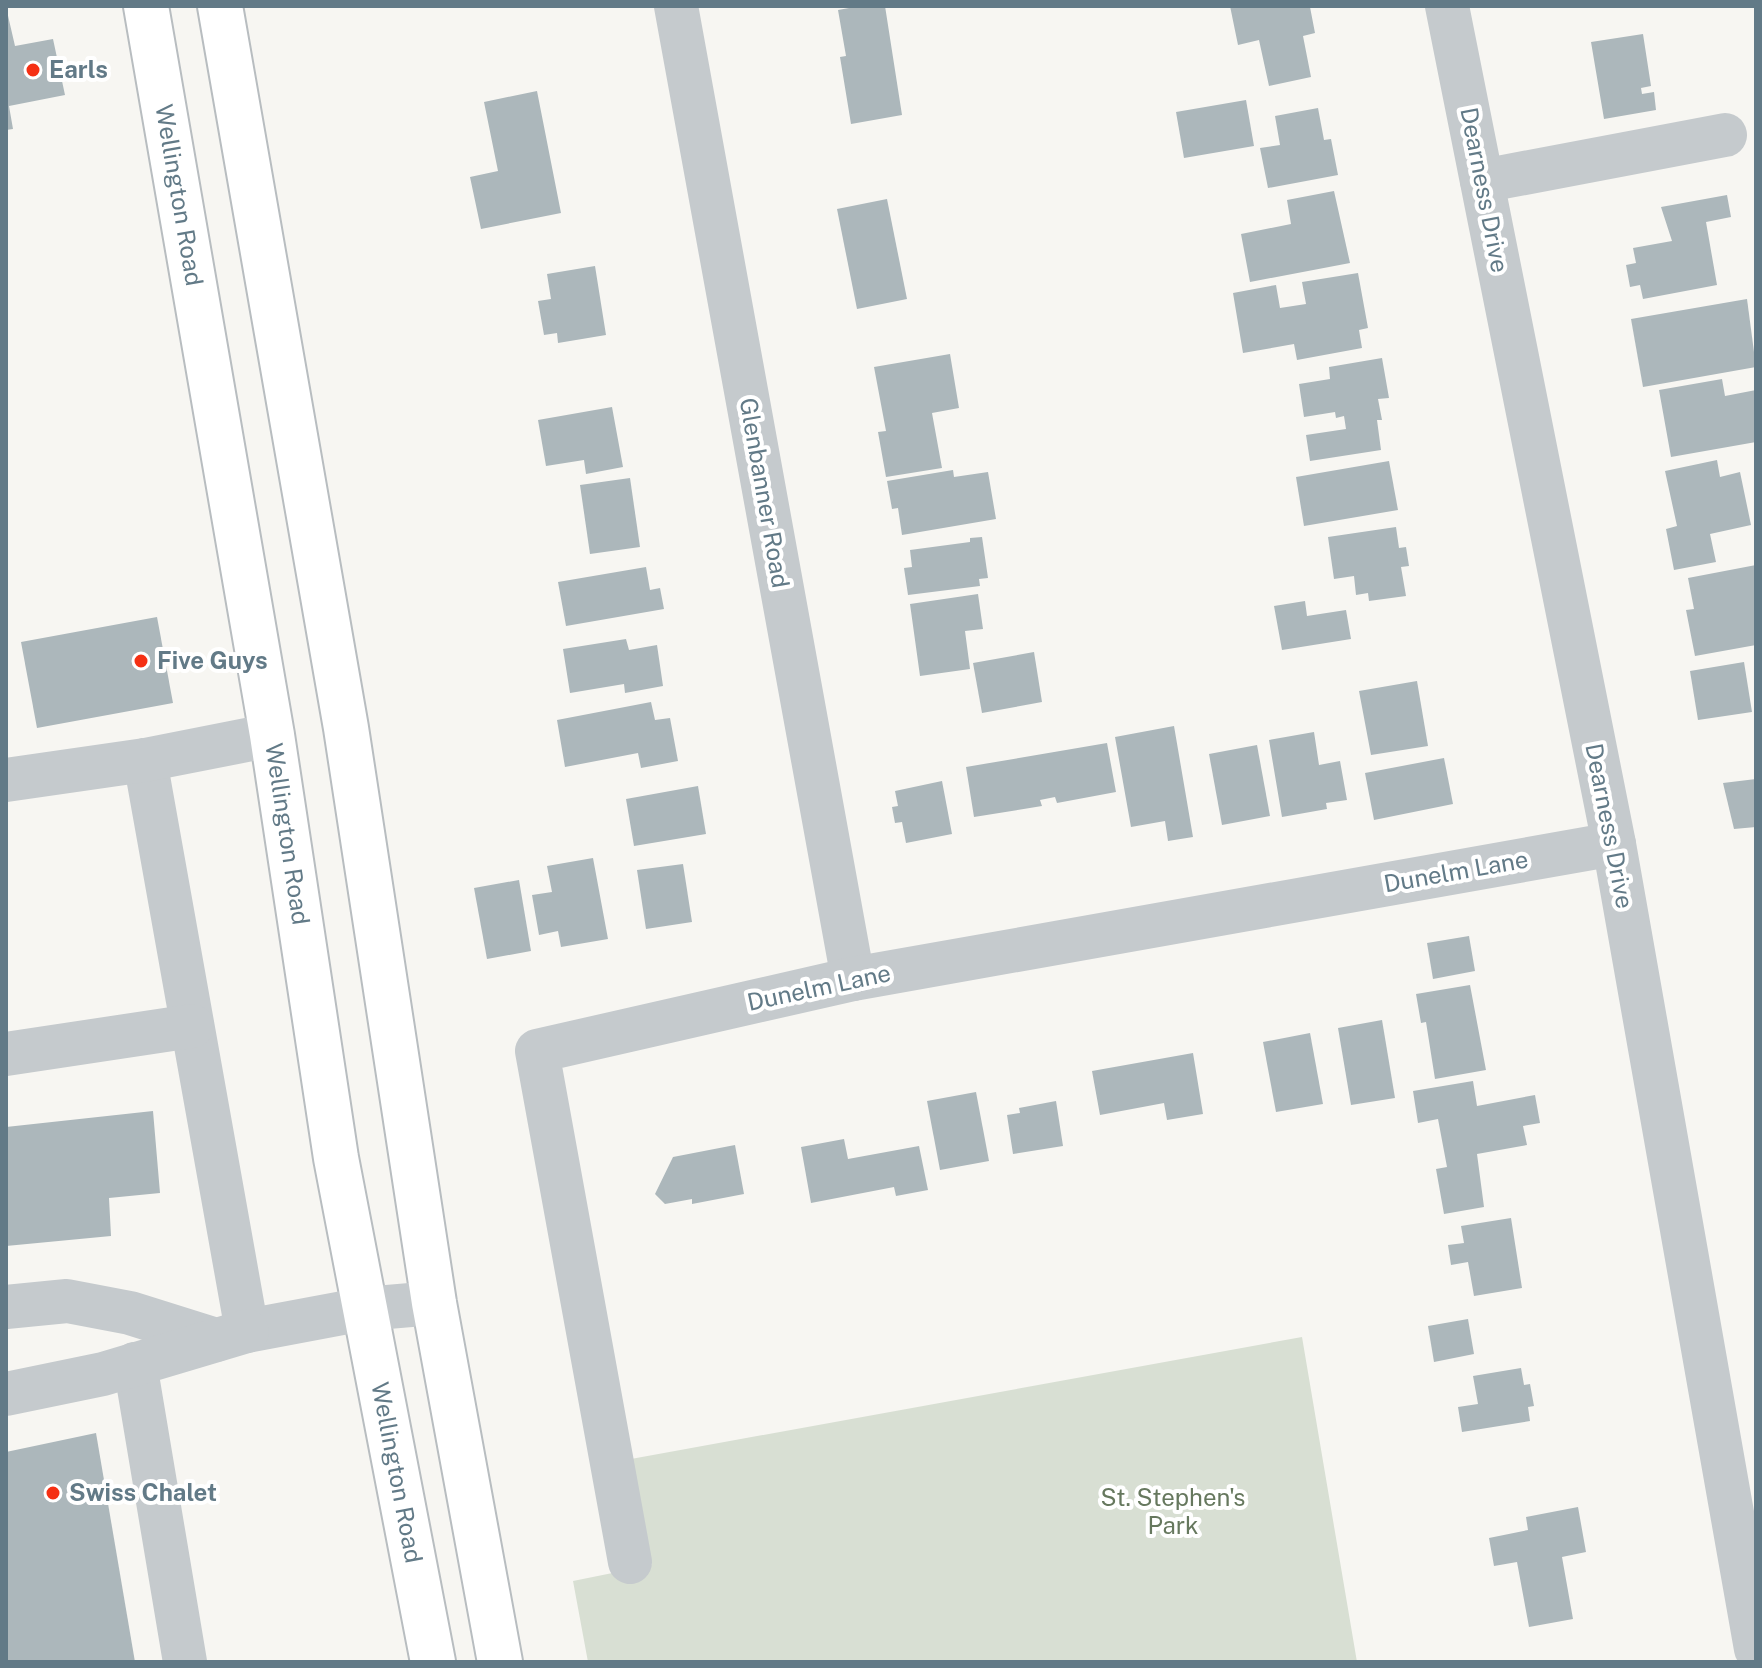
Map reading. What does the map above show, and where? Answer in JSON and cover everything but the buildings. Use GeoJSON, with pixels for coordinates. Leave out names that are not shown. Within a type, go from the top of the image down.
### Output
{"type":"FeatureCollection","features":[{"type":"Feature","properties":{"kind":"main road","name":"Wellington Road"},"geometry":{"type":"LineString","coordinates":[[146,6],[272,735],[336,1158],[433,1662]]}},
{"type":"Feature","properties":{"kind":"main road"},"geometry":{"type":"LineString","coordinates":[[220,6],[346,728],[434,1303],[500,1662]]}},
{"type":"Feature","properties":{"kind":"street","name":"Glenbanner Road"},"geometry":{"type":"LineString","coordinates":[[676,6],[853,979]]}},
{"type":"Feature","properties":{"kind":"street","name":"Dearness Drive"},"geometry":{"type":"LineString","coordinates":[[1447,6],[1614,844],[1756,1649]]}},
{"type":"Feature","properties":{"kind":"street"},"geometry":{"type":"LineString","coordinates":[[1482,181],[1725,135]]}},
{"type":"Feature","properties":{"kind":"street"},"geometry":{"type":"LineString","coordinates":[[6,780],[145,760],[272,735]]}},
{"type":"Feature","properties":{"kind":"street"},"geometry":{"type":"LineString","coordinates":[[145,760],[192,1026],[232,1336]]}},
{"type":"Feature","properties":{"kind":"street","name":"Dunelm Lane"},"geometry":{"type":"LineString","coordinates":[[630,1562],[537,1051],[853,979],[1614,844]]}},
{"type":"Feature","properties":{"kind":"street"},"geometry":{"type":"LineString","coordinates":[[6,1054],[192,1026]]}},
{"type":"Feature","properties":{"kind":"street"},"geometry":{"type":"LineString","coordinates":[[6,1307],[67,1301],[232,1336]]}},
{"type":"Feature","properties":{"kind":"street"},"geometry":{"type":"LineString","coordinates":[[6,1394],[135,1364],[232,1336],[364,1309],[434,1303]]}},
{"type":"Feature","properties":{"kind":"street"},"geometry":{"type":"LineString","coordinates":[[135,1364],[185,1662]]}},
{"type":"Feature","properties":{"kind":"green space","name":"St. Stephen's Park"},"geometry":{"type":"Polygon","coordinates":[[[1302,1337],[1357,1662],[588,1662],[573,1581],[652,1565],[631,1459],[1302,1337]]]}},
{"type":"Feature","properties":{"kind":"place","name":"Earls"},"geometry":{"type":"Point","coordinates":[33,70]}},
{"type":"Feature","properties":{"kind":"place","name":"Five Guys"},"geometry":{"type":"Point","coordinates":[141,661]}},
{"type":"Feature","properties":{"kind":"place","name":"Swiss Chalet"},"geometry":{"type":"Point","coordinates":[53,1493]}}]}
